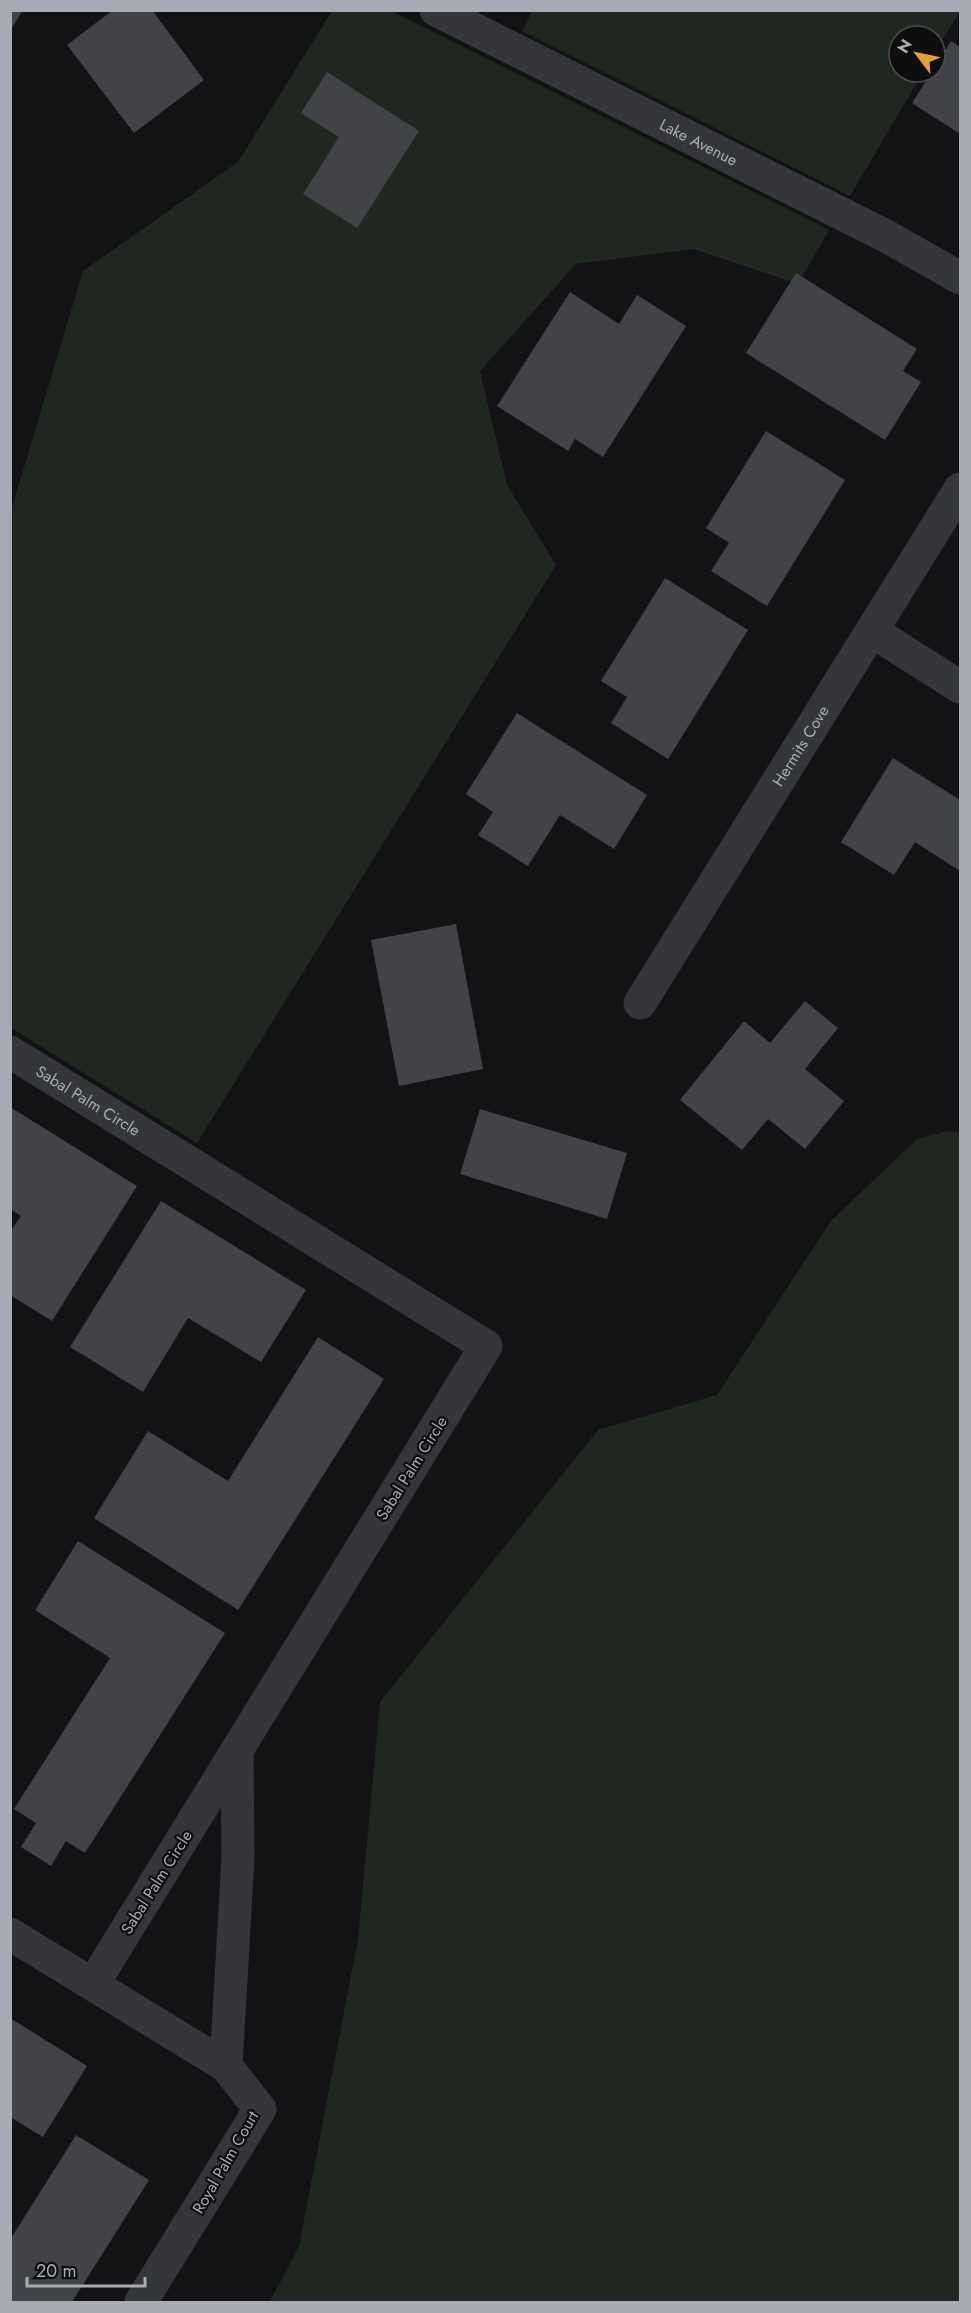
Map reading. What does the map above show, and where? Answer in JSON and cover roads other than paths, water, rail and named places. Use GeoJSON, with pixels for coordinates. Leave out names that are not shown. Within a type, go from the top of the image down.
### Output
{"type":"FeatureCollection","features":[{"type":"Feature","properties":{"kind":"street","name":"Lake Avenue"},"geometry":{"type":"LineString","coordinates":[[436,10],[886,236],[960,278]]}},
{"type":"Feature","properties":{"kind":"street","name":"Hermits Cove"},"geometry":{"type":"LineString","coordinates":[[640,1003],[960,489]]}},
{"type":"Feature","properties":{"kind":"street"},"geometry":{"type":"LineString","coordinates":[[872,631],[960,687]]}},
{"type":"Feature","properties":{"kind":"street","name":"Sabal Palm Circle"},"geometry":{"type":"LineString","coordinates":[[10,1052],[486,1346],[93,1984]]}},
{"type":"Feature","properties":{"kind":"street"},"geometry":{"type":"LineString","coordinates":[[226,2066],[238,1858],[237,1751]]}},
{"type":"Feature","properties":{"kind":"street"},"geometry":{"type":"LineString","coordinates":[[10,1934],[93,1984]]}},
{"type":"Feature","properties":{"kind":"street","name":"Royal Palm Court"},"geometry":{"type":"LineString","coordinates":[[93,1984],[226,2066],[260,2109],[141,2302]]}}]}
